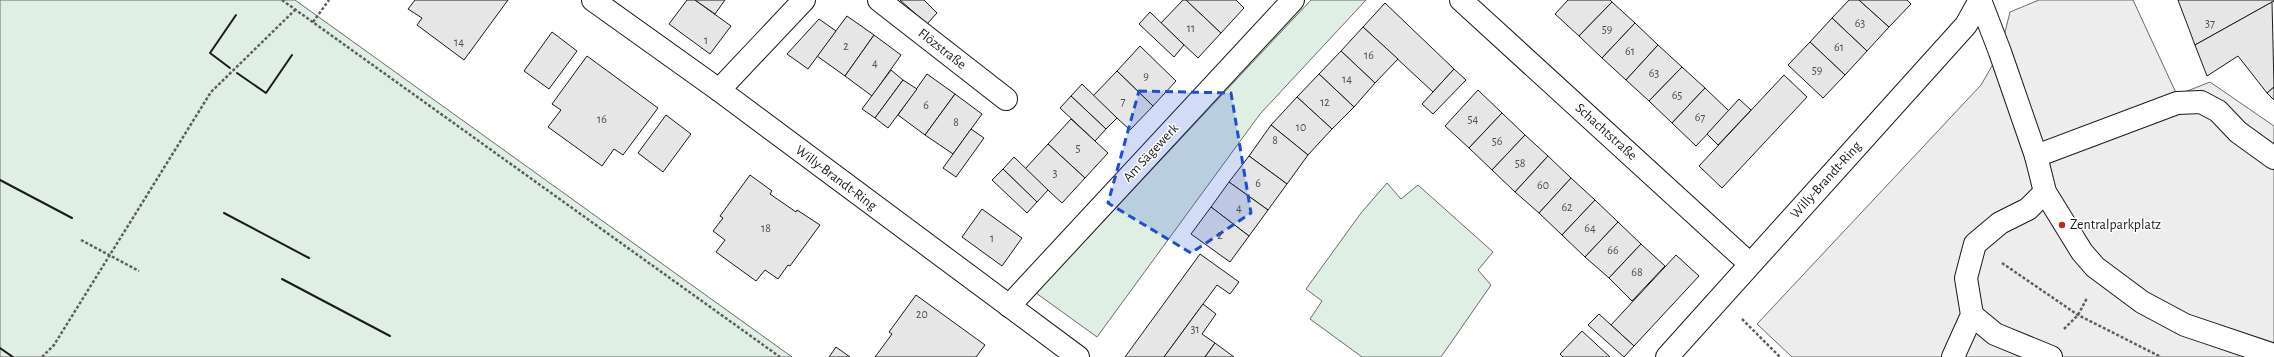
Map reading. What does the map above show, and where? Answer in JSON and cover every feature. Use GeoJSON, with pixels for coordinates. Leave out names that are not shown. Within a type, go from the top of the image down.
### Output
{"type":"FeatureCollection","features":[{"type":"Feature","properties":{"kind":"street","name":"Willy-Brandt-Ring"},"geometry":{"type":"LineString","coordinates":[[593,0],[719,90],[1078,357]]}},
{"type":"Feature","properties":{"kind":"street"},"geometry":{"type":"LineString","coordinates":[[719,90],[804,0]]}},
{"type":"Feature","properties":{"kind":"street","name":"Flözstraße"},"geometry":{"type":"LineString","coordinates":[[879,0],[1006,99]]}},
{"type":"Feature","properties":{"kind":"street","name":"Am Sägewerk"},"geometry":{"type":"LineString","coordinates":[[1009,306],[1293,0]]}},
{"type":"Feature","properties":{"kind":"street","name":"Schachtstraße"},"geometry":{"type":"LineString","coordinates":[[1461,0],[1750,264]]}},
{"type":"Feature","properties":{"kind":"street","name":"Willy-Brandt-Ring"},"geometry":{"type":"LineString","coordinates":[[1667,357],[1966,25],[1980,0]]}},
{"type":"Feature","properties":{"kind":"street"},"geometry":{"type":"LineString","coordinates":[[1980,0],[2000,52],[2036,156],[2045,192],[2082,252],[2095,267],[2142,302],[2185,325],[2274,355]]}},
{"type":"Feature","properties":{"kind":"street"},"geometry":{"type":"LineString","coordinates":[[2036,156],[2176,104],[2201,102],[2218,112],[2238,132],[2274,158]]}},
{"type":"Feature","properties":{"kind":"street"},"geometry":{"type":"LineString","coordinates":[[1954,357],[1972,315],[1966,278],[1975,244],[2000,223],[2028,209],[2045,192]]}},
{"type":"Feature","properties":{"kind":"street"},"geometry":{"type":"LineString","coordinates":[[1972,315],[1995,334],[2051,357]]}},
{"type":"Feature","properties":{"kind":"path"},"geometry":{"type":"LineString","coordinates":[[282,0],[780,357]]}},
{"type":"Feature","properties":{"kind":"path"},"geometry":{"type":"LineString","coordinates":[[313,22],[329,0]]}},
{"type":"Feature","properties":{"kind":"path"},"geometry":{"type":"LineString","coordinates":[[42,357],[54,345],[111,256],[212,92],[295,10]]}},
{"type":"Feature","properties":{"kind":"path"},"geometry":{"type":"LineString","coordinates":[[81,240],[139,271]]}},
{"type":"Feature","properties":{"kind":"path"},"geometry":{"type":"LineString","coordinates":[[1975,244],[2078,315],[2161,357]]}},
{"type":"Feature","properties":{"kind":"path"},"geometry":{"type":"LineString","coordinates":[[2024,347],[2061,333],[2078,315],[2090,292],[2095,267]]}},
{"type":"Feature","properties":{"kind":"path"},"geometry":{"type":"LineString","coordinates":[[1720,297],[1780,357]]}},
{"type":"Feature","properties":{"kind":"highlighted area"},"geometry":{"type":"Polygon","coordinates":[[[1139,91],[1231,93],[1251,213],[1191,253],[1108,203],[1139,91]]]}},
{"type":"Feature","properties":{"kind":"green space"},"geometry":{"type":"Polygon","coordinates":[[[0,0],[295,0],[792,357],[0,357],[0,0]]]}},
{"type":"Feature","properties":{"kind":"green space"},"geometry":{"type":"Polygon","coordinates":[[[1311,0],[1366,0],[1260,114],[1097,337],[1036,293],[1311,0]]]}},
{"type":"Feature","properties":{"kind":"green space"},"geometry":{"type":"Polygon","coordinates":[[[1387,183],[1401,199],[1418,185],[1493,252],[1478,270],[1491,285],[1441,357],[1362,357],[1310,319],[1322,301],[1306,289],[1361,213],[1387,183]]]}},
{"type":"Feature","properties":{"kind":"shaded area","name":"Zentralparkplatz"},"geometry":{"type":"Polygon","coordinates":[[[2039,0],[2133,0],[2177,95],[2210,82],[2274,126],[2274,357],[1792,357],[1757,324],[1981,85],[2000,52],[2010,12],[2039,0]]]}},
{"type":"Feature","properties":{"kind":"building"},"geometry":{"type":"Polygon","coordinates":[[[415,0],[508,0],[464,60],[417,25],[422,18],[408,9],[415,0]]]}},
{"type":"Feature","properties":{"kind":"building"},"geometry":{"type":"Polygon","coordinates":[[[687,0],[695,0],[731,26],[710,54],[669,24],[687,0]]]}},
{"type":"Feature","properties":{"kind":"building"},"geometry":{"type":"Polygon","coordinates":[[[695,0],[725,0],[715,14],[695,0]]]}},
{"type":"Feature","properties":{"kind":"building"},"geometry":{"type":"Polygon","coordinates":[[[900,0],[924,0],[937,13],[927,24],[900,0]]]}},
{"type":"Feature","properties":{"kind":"building"},"geometry":{"type":"Polygon","coordinates":[[[1183,0],[1186,0],[1221,33],[1198,58],[1161,23],[1183,0]]]}},
{"type":"Feature","properties":{"kind":"building"},"geometry":{"type":"Polygon","coordinates":[[[1186,0],[1236,0],[1244,8],[1221,33],[1186,0]]]}},
{"type":"Feature","properties":{"kind":"building"},"geometry":{"type":"Polygon","coordinates":[[[1568,0],[1610,0],[1612,2],[1579,36],[1555,14],[1568,0]]]}},
{"type":"Feature","properties":{"kind":"building"},"geometry":{"type":"Polygon","coordinates":[[[1849,0],[1859,0],[1889,27],[1867,51],[1832,18],[1849,0]]]}},
{"type":"Feature","properties":{"kind":"building"},"geometry":{"type":"Polygon","coordinates":[[[1859,0],[1907,0],[1911,4],[1889,27],[1859,0]]]}},
{"type":"Feature","properties":{"kind":"building"},"geometry":{"type":"Polygon","coordinates":[[[2178,0],[2274,0],[2274,1],[2195,45],[2178,0]]]}},
{"type":"Feature","properties":{"kind":"building"},"geometry":{"type":"Polygon","coordinates":[[[1612,2],[1635,23],[1602,58],[1579,36],[1612,2]]]}},
{"type":"Feature","properties":{"kind":"building"},"geometry":{"type":"Polygon","coordinates":[[[2272,2],[2274,87],[2267,93],[2238,56],[2207,76],[2195,45],[2272,2]]]}},
{"type":"Feature","properties":{"kind":"building"},"geometry":{"type":"Polygon","coordinates":[[[1385,3],[1454,69],[1433,92],[1363,27],[1385,3]]]}},
{"type":"Feature","properties":{"kind":"building"},"geometry":{"type":"Polygon","coordinates":[[[1150,12],[1184,45],[1174,57],[1139,24],[1150,12]]]}},
{"type":"Feature","properties":{"kind":"building"},"geometry":{"type":"Polygon","coordinates":[[[847,16],[874,35],[845,76],[817,56],[847,16]]]}},
{"type":"Feature","properties":{"kind":"building"},"geometry":{"type":"Polygon","coordinates":[[[1832,18],[1867,51],[1845,75],[1810,42],[1832,18]]]}},
{"type":"Feature","properties":{"kind":"building"},"geometry":{"type":"Polygon","coordinates":[[[819,19],[836,31],[808,69],[787,54],[819,19]]]}},
{"type":"Feature","properties":{"kind":"building"},"geometry":{"type":"Polygon","coordinates":[[[1635,23],[1658,45],[1626,80],[1602,58],[1635,23]]]}},
{"type":"Feature","properties":{"kind":"building"},"geometry":{"type":"Polygon","coordinates":[[[1363,27],[1398,59],[1375,83],[1341,51],[1363,27]]]}},
{"type":"Feature","properties":{"kind":"building"},"geometry":{"type":"Polygon","coordinates":[[[552,32],[577,51],[549,89],[524,71],[552,32]]]}},
{"type":"Feature","properties":{"kind":"building"},"geometry":{"type":"Polygon","coordinates":[[[874,35],[901,55],[872,96],[845,76],[874,35]]]}},
{"type":"Feature","properties":{"kind":"building"},"geometry":{"type":"Polygon","coordinates":[[[1810,42],[1845,75],[1823,98],[1788,65],[1810,42]]]}},
{"type":"Feature","properties":{"kind":"building"},"geometry":{"type":"Polygon","coordinates":[[[1658,45],[1682,67],[1649,101],[1626,80],[1658,45]]]}},
{"type":"Feature","properties":{"kind":"building"},"geometry":{"type":"Polygon","coordinates":[[[1140,46],[1176,81],[1153,106],[1117,71],[1140,46]]]}},
{"type":"Feature","properties":{"kind":"building"},"geometry":{"type":"Polygon","coordinates":[[[1341,51],[1375,83],[1354,107],[1319,74],[1341,51]]]}},
{"type":"Feature","properties":{"kind":"building"},"geometry":{"type":"Polygon","coordinates":[[[587,56],[658,108],[623,155],[614,149],[602,166],[548,127],[561,110],[552,104],[587,56]]]}},
{"type":"Feature","properties":{"kind":"building"},"geometry":{"type":"Polygon","coordinates":[[[1682,67],[1705,88],[1672,123],[1649,101],[1682,67]]]}},
{"type":"Feature","properties":{"kind":"building"},"geometry":{"type":"Polygon","coordinates":[[[1454,69],[1466,80],[1433,114],[1422,104],[1454,69]]]}},
{"type":"Feature","properties":{"kind":"building"},"geometry":{"type":"Polygon","coordinates":[[[891,70],[903,80],[875,118],[862,109],[891,70]]]}},
{"type":"Feature","properties":{"kind":"building"},"geometry":{"type":"Polygon","coordinates":[[[1117,71],[1153,106],[1130,130],[1093,96],[1117,71]]]}},
{"type":"Feature","properties":{"kind":"building"},"geometry":{"type":"Polygon","coordinates":[[[927,74],[955,94],[925,135],[898,115],[927,74]]]}},
{"type":"Feature","properties":{"kind":"building"},"geometry":{"type":"Polygon","coordinates":[[[1319,74],[1354,107],[1332,129],[1297,97],[1319,74]]]}},
{"type":"Feature","properties":{"kind":"building"},"geometry":{"type":"Polygon","coordinates":[[[1784,75],[1807,97],[1722,188],[1699,166],[1784,75]]]}},
{"type":"Feature","properties":{"kind":"building"},"geometry":{"type":"Polygon","coordinates":[[[903,80],[917,89],[888,128],[875,118],[903,80]]]}},
{"type":"Feature","properties":{"kind":"building"},"geometry":{"type":"Polygon","coordinates":[[[1082,84],[1117,118],[1106,129],[1071,96],[1082,84]]]}},
{"type":"Feature","properties":{"kind":"building"},"geometry":{"type":"Polygon","coordinates":[[[2274,87],[2274,100],[2267,93],[2274,87]]]}},
{"type":"Feature","properties":{"kind":"building"},"geometry":{"type":"Polygon","coordinates":[[[1705,88],[1729,111],[1696,146],[1672,123],[1705,88]]]}},
{"type":"Feature","properties":{"kind":"building"},"geometry":{"type":"Polygon","coordinates":[[[1478,90],[1502,113],[1469,148],[1445,126],[1478,90]]]}},
{"type":"Feature","properties":{"kind":"building"},"geometry":{"type":"Polygon","coordinates":[[[955,94],[982,114],[953,154],[925,135],[955,94]]]}},
{"type":"Feature","properties":{"kind":"building"},"geometry":{"type":"Polygon","coordinates":[[[1071,96],[1106,129],[1095,141],[1060,108],[1071,96]]]}},
{"type":"Feature","properties":{"kind":"building"},"geometry":{"type":"Polygon","coordinates":[[[1297,97],[1332,129],[1308,155],[1271,125],[1297,97]]]}},
{"type":"Feature","properties":{"kind":"building"},"geometry":{"type":"Polygon","coordinates":[[[1739,99],[1751,110],[1718,145],[1707,134],[1739,99]]]}},
{"type":"Feature","properties":{"kind":"building"},"geometry":{"type":"Polygon","coordinates":[[[1502,113],[1525,135],[1492,170],[1469,148],[1502,113]]]}},
{"type":"Feature","properties":{"kind":"building"},"geometry":{"type":"Polygon","coordinates":[[[666,115],[691,134],[663,172],[638,153],[666,115]]]}},
{"type":"Feature","properties":{"kind":"building"},"geometry":{"type":"Polygon","coordinates":[[[1071,119],[1108,153],[1085,178],[1048,144],[1071,119]]]}},
{"type":"Feature","properties":{"kind":"building"},"geometry":{"type":"Polygon","coordinates":[[[1271,125],[1308,155],[1287,184],[1249,156],[1271,125]]]}},
{"type":"Feature","properties":{"kind":"building"},"geometry":{"type":"Polygon","coordinates":[[[971,129],[984,138],[956,177],[943,168],[971,129]]]}},
{"type":"Feature","properties":{"kind":"building"},"geometry":{"type":"Polygon","coordinates":[[[1525,135],[1548,156],[1515,192],[1492,170],[1525,135]]]}},
{"type":"Feature","properties":{"kind":"building"},"geometry":{"type":"Polygon","coordinates":[[[1048,144],[1085,178],[1062,203],[1025,169],[1048,144]]]}},
{"type":"Feature","properties":{"kind":"building"},"geometry":{"type":"Polygon","coordinates":[[[1249,156],[1287,184],[1268,210],[1229,182],[1249,156]]]}},
{"type":"Feature","properties":{"kind":"building"},"geometry":{"type":"Polygon","coordinates":[[[1548,156],[1571,178],[1539,213],[1515,192],[1548,156]]]}},
{"type":"Feature","properties":{"kind":"building"},"geometry":{"type":"Polygon","coordinates":[[[1014,157],[1048,190],[1037,202],[1003,169],[1014,157]]]}},
{"type":"Feature","properties":{"kind":"building"},"geometry":{"type":"Polygon","coordinates":[[[1003,169],[1037,202],[1027,213],[992,180],[1003,169]]]}},
{"type":"Feature","properties":{"kind":"building"},"geometry":{"type":"Polygon","coordinates":[[[750,175],[772,191],[770,194],[796,212],[797,210],[820,225],[790,266],[788,265],[778,279],[765,270],[756,281],[716,252],[725,240],[713,231],[723,218],[720,216],[750,175]]]}},
{"type":"Feature","properties":{"kind":"building"},"geometry":{"type":"Polygon","coordinates":[[[1571,178],[1595,200],[1562,235],[1539,213],[1571,178]]]}},
{"type":"Feature","properties":{"kind":"building"},"geometry":{"type":"Polygon","coordinates":[[[1229,182],[1268,210],[1249,236],[1211,207],[1229,182]]]}},
{"type":"Feature","properties":{"kind":"building"},"geometry":{"type":"Polygon","coordinates":[[[1595,200],[1618,222],[1585,257],[1562,235],[1595,200]]]}},
{"type":"Feature","properties":{"kind":"building"},"geometry":{"type":"Polygon","coordinates":[[[1211,207],[1249,236],[1230,262],[1191,234],[1211,207]]]}},
{"type":"Feature","properties":{"kind":"building"},"geometry":{"type":"Polygon","coordinates":[[[982,209],[1022,238],[1002,266],[962,237],[982,209]]]}},
{"type":"Feature","properties":{"kind":"building"},"geometry":{"type":"Polygon","coordinates":[[[1618,222],[1641,244],[1609,278],[1585,257],[1618,222]]]}},
{"type":"Feature","properties":{"kind":"building"},"geometry":{"type":"Polygon","coordinates":[[[1641,244],[1665,266],[1632,301],[1609,278],[1641,244]]]}},
{"type":"Feature","properties":{"kind":"building"},"geometry":{"type":"Polygon","coordinates":[[[1200,254],[1239,282],[1230,294],[1217,285],[1164,357],[1125,357],[1200,254]]]}},
{"type":"Feature","properties":{"kind":"building"},"geometry":{"type":"Polygon","coordinates":[[[1676,255],[1699,276],[1634,346],[1611,325],[1676,255]]]}},
{"type":"Feature","properties":{"kind":"building"},"geometry":{"type":"Polygon","coordinates":[[[916,295],[985,345],[976,357],[875,357],[892,334],[889,332],[916,295]]]}},
{"type":"Feature","properties":{"kind":"building"},"geometry":{"type":"Polygon","coordinates":[[[1203,304],[1216,314],[1202,334],[1215,343],[1205,357],[1164,357],[1203,304]]]}},
{"type":"Feature","properties":{"kind":"building"},"geometry":{"type":"Polygon","coordinates":[[[1599,314],[1634,346],[1624,357],[1588,325],[1599,314]]]}},
{"type":"Feature","properties":{"kind":"building"},"geometry":{"type":"Polygon","coordinates":[[[1582,331],[1610,357],[1563,357],[1560,354],[1582,331]]]}},
{"type":"Feature","properties":{"kind":"building"},"geometry":{"type":"Polygon","coordinates":[[[1215,343],[1234,357],[1205,357],[1215,343]]]}},
{"type":"Feature","properties":{"kind":"building"},"geometry":{"type":"Polygon","coordinates":[[[836,347],[850,357],[829,357],[836,347]]]}},
{"type":"Feature","properties":{"kind":"wall"},"geometry":{"type":"LineString","coordinates":[[230,68],[210,53],[236,15]]}},
{"type":"Feature","properties":{"kind":"wall"},"geometry":{"type":"LineString","coordinates":[[237,73],[266,93],[292,55]]}},
{"type":"Feature","properties":{"kind":"wall"},"geometry":{"type":"LineString","coordinates":[[0,180],[72,218]]}},
{"type":"Feature","properties":{"kind":"wall"},"geometry":{"type":"LineString","coordinates":[[224,213],[309,258]]}},
{"type":"Feature","properties":{"kind":"wall"},"geometry":{"type":"LineString","coordinates":[[282,279],[390,336]]}},
{"type":"Feature","properties":{"kind":"wall"},"geometry":{"type":"LineString","coordinates":[[0,348],[13,357]]}},
{"type":"Feature","properties":{"kind":"place","name":"Zentralparkplatz"},"geometry":{"type":"Point","coordinates":[2062,225]}}]}
